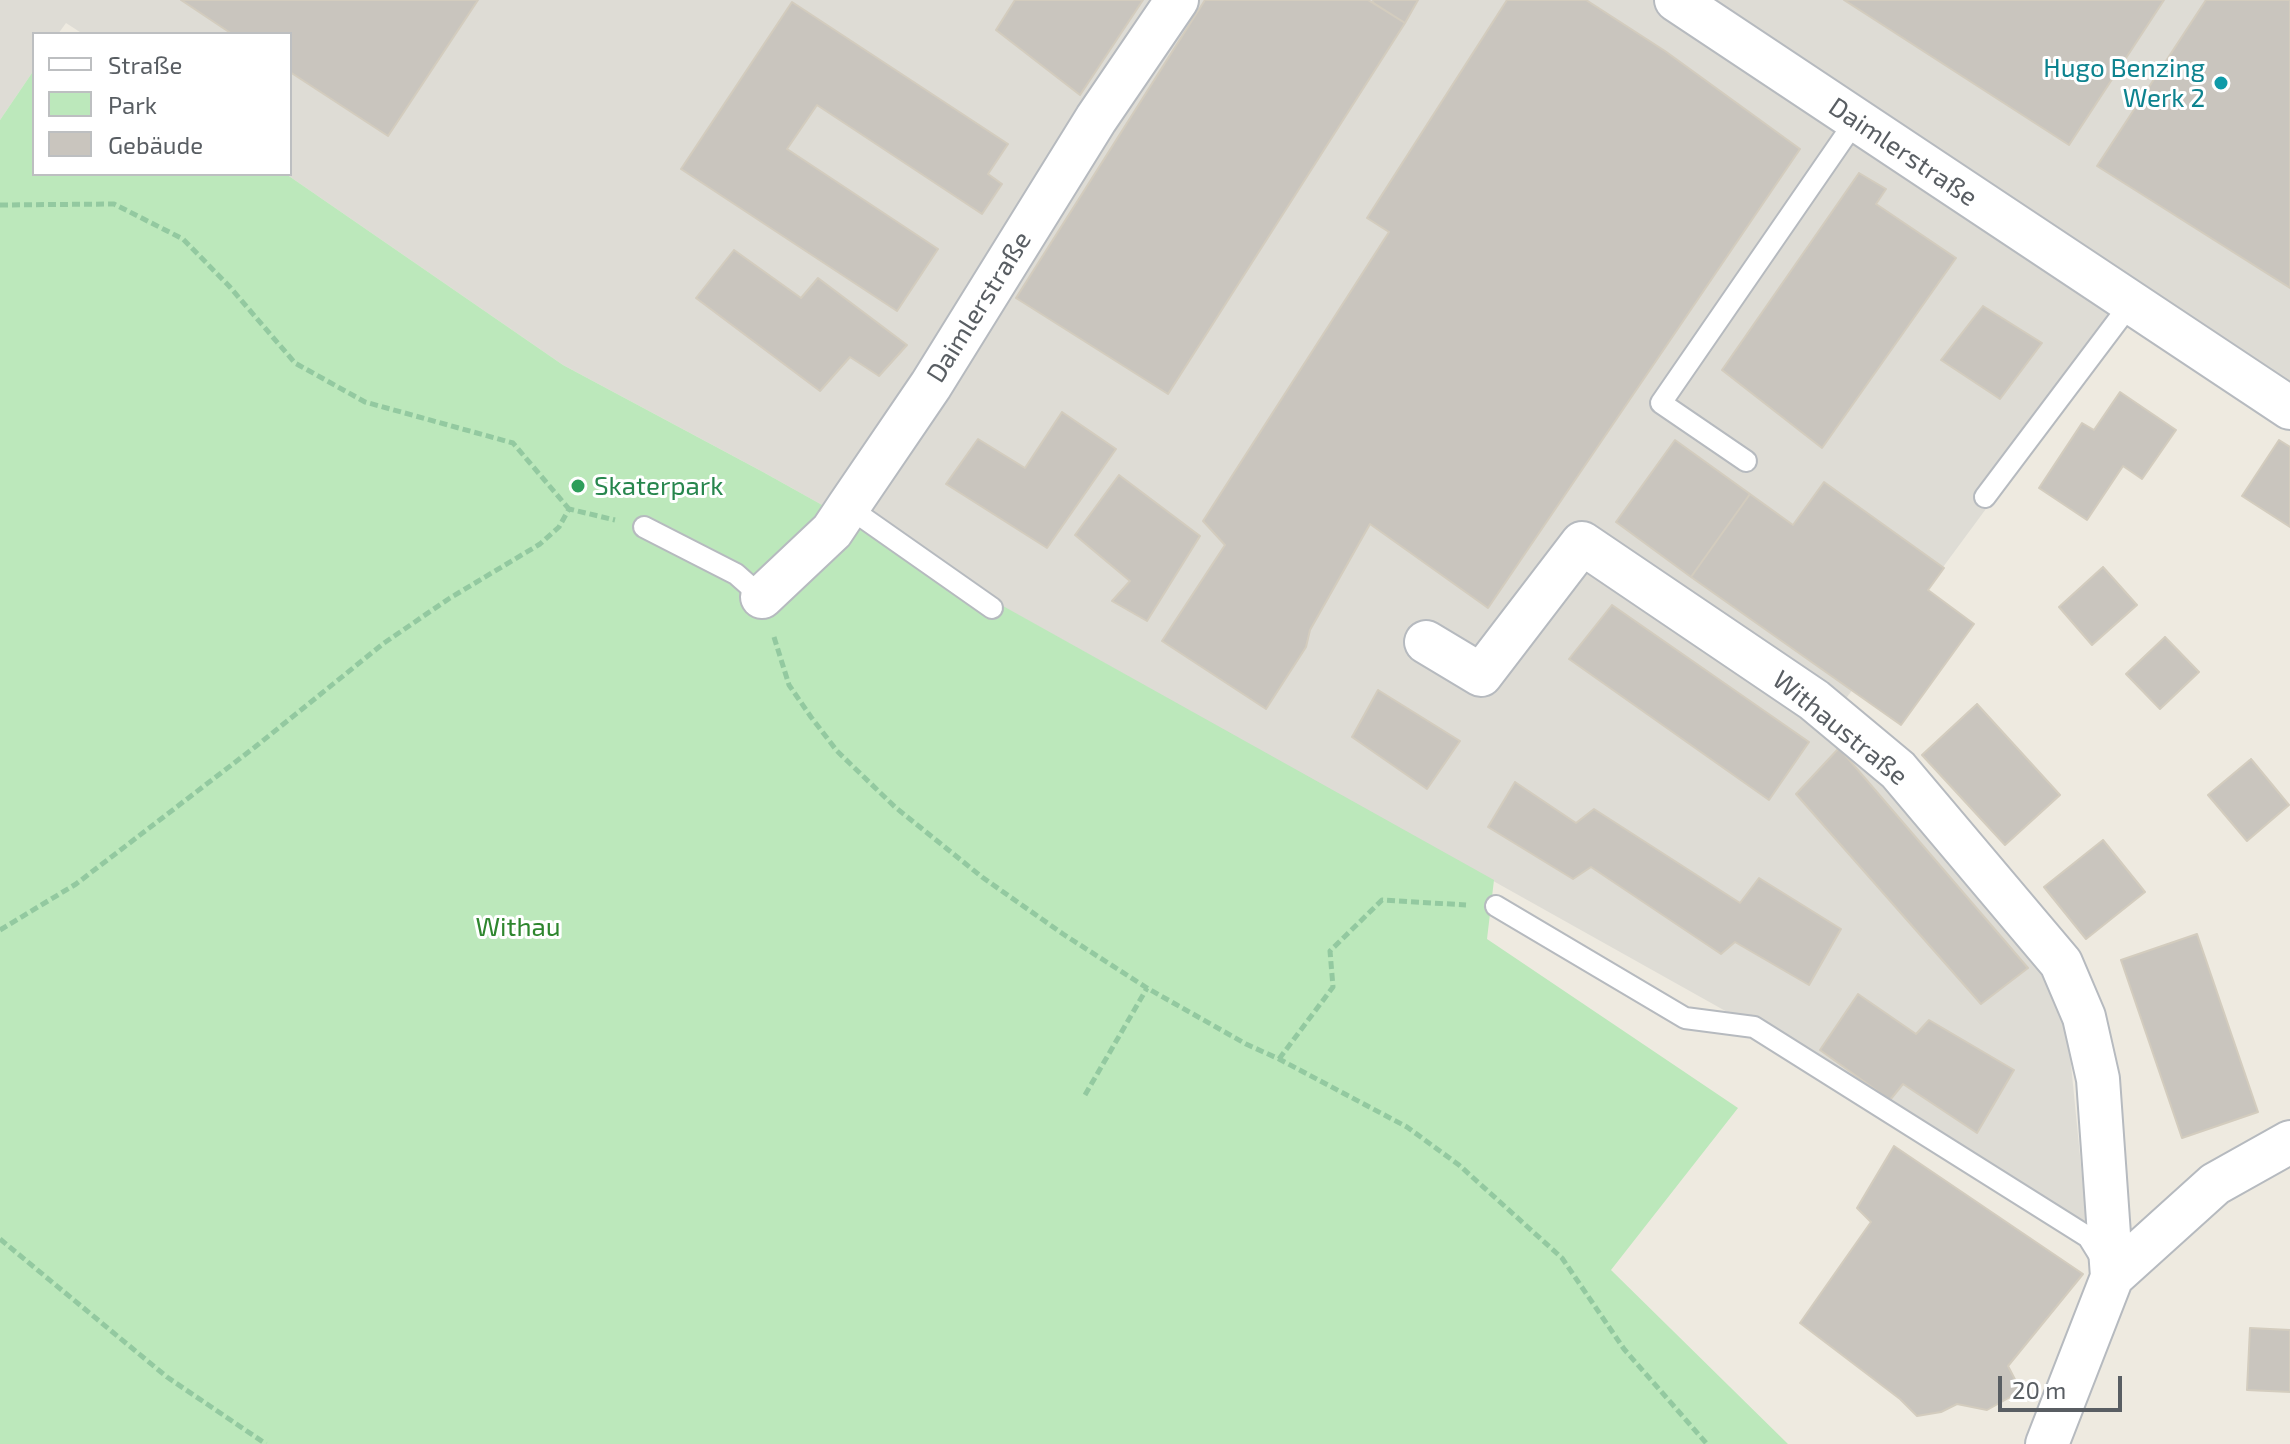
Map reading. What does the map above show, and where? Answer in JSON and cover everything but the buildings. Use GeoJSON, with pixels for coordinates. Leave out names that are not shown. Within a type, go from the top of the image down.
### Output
{"type":"FeatureCollection","features":[{"type":"Feature","properties":{"kind":"street","name":"Daimlerstraße"},"geometry":{"type":"LineString","coordinates":[[762,597],[832,531],[931,385],[1096,119],[1177,0]]}},
{"type":"Feature","properties":{"kind":"street","name":"Daimlerstraße"},"geometry":{"type":"LineString","coordinates":[[1676,0],[2290,408]]}},
{"type":"Feature","properties":{"kind":"street","name":"Withaustraße"},"geometry":{"type":"LineString","coordinates":[[1426,642],[1481,675],[1582,543],[1814,700],[1898,770],[2061,963],[2084,1017],[2098,1079],[2112,1277]]}},
{"type":"Feature","properties":{"kind":"street"},"geometry":{"type":"LineString","coordinates":[[2047,1444],[2112,1277],[2215,1184],[2290,1142]]}},
{"type":"Feature","properties":{"kind":"lane"},"geometry":{"type":"LineString","coordinates":[[1746,461],[1661,403],[1856,120]]}},
{"type":"Feature","properties":{"kind":"lane"},"geometry":{"type":"LineString","coordinates":[[1985,497],[2131,303]]}},
{"type":"Feature","properties":{"kind":"lane"},"geometry":{"type":"LineString","coordinates":[[848,507],[992,608]]}},
{"type":"Feature","properties":{"kind":"lane"},"geometry":{"type":"LineString","coordinates":[[644,527],[736,574],[762,597]]}},
{"type":"Feature","properties":{"kind":"lane"},"geometry":{"type":"LineString","coordinates":[[1496,906],[1685,1018],[1754,1027],[2088,1237],[2112,1277]]}},
{"type":"Feature","properties":{"kind":"path"},"geometry":{"type":"LineString","coordinates":[[0,205],[114,204],[183,239],[229,286],[295,363],[365,402],[513,443],[569,509],[644,527]]}},
{"type":"Feature","properties":{"kind":"path"},"geometry":{"type":"LineString","coordinates":[[0,930],[76,884],[255,747],[384,643],[450,598],[540,544],[559,527],[569,509]]}},
{"type":"Feature","properties":{"kind":"path"},"geometry":{"type":"LineString","coordinates":[[762,597],[789,685],[837,751],[895,807],[982,877],[1147,988],[1246,1044],[1407,1127],[1459,1165],[1562,1258],[1624,1349],[1707,1444]]}},
{"type":"Feature","properties":{"kind":"path"},"geometry":{"type":"LineString","coordinates":[[1279,1059],[1333,987],[1330,951],[1382,900],[1496,906]]}},
{"type":"Feature","properties":{"kind":"path"},"geometry":{"type":"LineString","coordinates":[[1085,1095],[1147,988]]}},
{"type":"Feature","properties":{"kind":"path"},"geometry":{"type":"LineString","coordinates":[[0,1239],[167,1377],[266,1444]]}},
{"type":"Feature","properties":{"kind":"shaded area"},"geometry":{"type":"Polygon","coordinates":[[[0,0],[2290,0],[2290,408],[2135,307],[1836,712],[2061,963],[2088,1237],[1754,1027],[763,472],[563,365],[289,176],[292,176],[292,32],[80,32],[66,23],[59,32],[32,32],[32,73],[0,120],[0,0]]]}},
{"type":"Feature","properties":{"kind":"green space","name":"Withau"},"geometry":{"type":"Polygon","coordinates":[[[32,73],[32,176],[289,176],[563,365],[763,472],[1494,880],[1487,939],[1738,1108],[1611,1270],[1788,1444],[0,1444],[0,120],[32,73]]]}},
{"type":"Feature","properties":{"kind":"place","name":"Hugo Benzing Werk 2"},"geometry":{"type":"Point","coordinates":[2221,83]}},
{"type":"Feature","properties":{"kind":"place","name":"Skaterpark"},"geometry":{"type":"Point","coordinates":[578,486]}}]}
